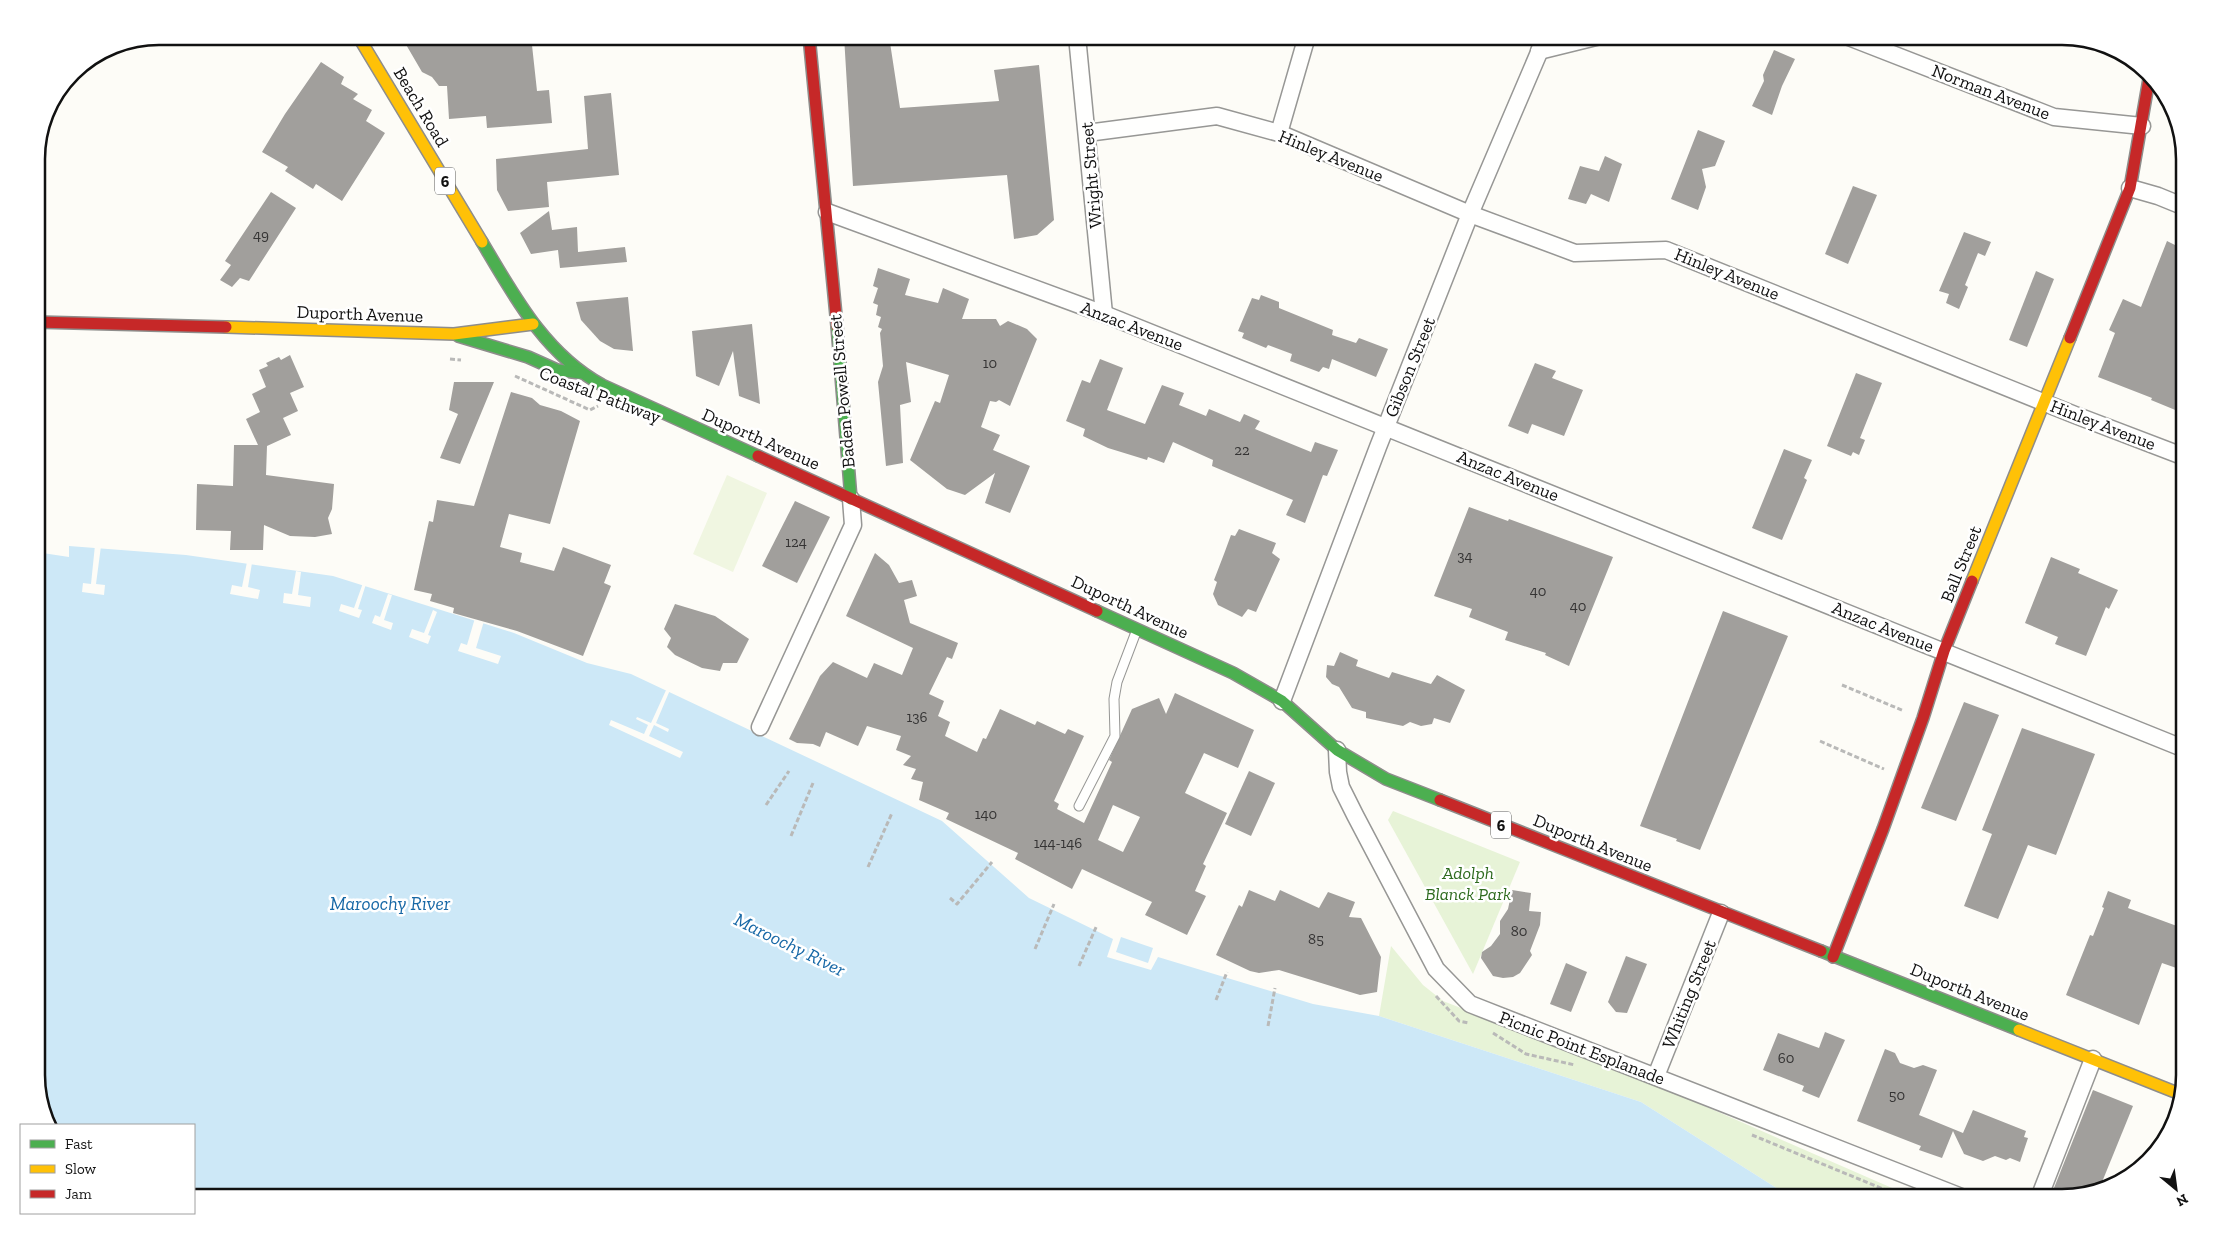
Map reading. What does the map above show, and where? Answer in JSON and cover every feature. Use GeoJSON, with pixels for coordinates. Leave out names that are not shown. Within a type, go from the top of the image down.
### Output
{"type":"FeatureCollection","features":[{"type":"Feature","properties":{"kind":"main road","name":"Beach Road"},"geometry":{"type":"LineString","coordinates":[[363,45],[516,300],[533,324]]}},
{"type":"Feature","properties":{"kind":"main road","name":"Baden Powell Street"},"geometry":{"type":"LineString","coordinates":[[810,45],[827,212],[851,499]]}},
{"type":"Feature","properties":{"kind":"main road","name":"Ball Street"},"geometry":{"type":"LineString","coordinates":[[1833,957],[1923,718],[1944,652],[2046,402],[2130,188],[2149,86]]}},
{"type":"Feature","properties":{"kind":"main road","name":"Duporth Avenue"},"geometry":{"type":"LineString","coordinates":[[45,322],[454,334],[533,324],[580,373],[602,385],[1233,673],[1282,701],[1337,750],[1386,780],[2175,1092]]}},
{"type":"Feature","properties":{"kind":"main road"},"geometry":{"type":"LineString","coordinates":[[454,334],[528,357],[558,370],[580,373]]}},
{"type":"Feature","properties":{"kind":"street","name":"Wright Street"},"geometry":{"type":"LineString","coordinates":[[1078,45],[1104,314]]}},
{"type":"Feature","properties":{"kind":"street"},"geometry":{"type":"LineString","coordinates":[[1279,134],[1304,45]]}},
{"type":"Feature","properties":{"kind":"street","name":"Gibson Street"},"geometry":{"type":"LineString","coordinates":[[1282,701],[1470,214],[1542,45]]}},
{"type":"Feature","properties":{"kind":"street"},"geometry":{"type":"LineString","coordinates":[[1539,51],[1563,45]]}},
{"type":"Feature","properties":{"kind":"street","name":"Norman Avenue"},"geometry":{"type":"LineString","coordinates":[[1869,45],[2054,117],[2142,126]]}},
{"type":"Feature","properties":{"kind":"street","name":"Hinley Avenue"},"geometry":{"type":"LineString","coordinates":[[1087,133],[1217,116],[1279,134],[1470,214],[1575,253],[1666,250],[2176,453]]}},
{"type":"Feature","properties":{"kind":"street"},"geometry":{"type":"LineString","coordinates":[[2130,188],[2176,204]]}},
{"type":"Feature","properties":{"kind":"street","name":"Anzac Avenue"},"geometry":{"type":"LineString","coordinates":[[827,212],[1104,314],[2176,745]]}},
{"type":"Feature","properties":{"kind":"street","name":"Baden Powell Street"},"geometry":{"type":"LineString","coordinates":[[760,727],[853,525],[851,499]]}},
{"type":"Feature","properties":{"kind":"street","name":"Picnic Point Esplanade"},"geometry":{"type":"LineString","coordinates":[[1337,750],[1338,772],[1342,787],[1436,970],[1470,1004],[1941,1189]]}},
{"type":"Feature","properties":{"kind":"street","name":"Whiting Street"},"geometry":{"type":"LineString","coordinates":[[1656,1076],[1722,913]]}},
{"type":"Feature","properties":{"kind":"street"},"geometry":{"type":"LineString","coordinates":[[2043,1189],[2093,1060]]}},
{"type":"Feature","properties":{"kind":"lane"},"geometry":{"type":"LineString","coordinates":[[1079,806],[1115,736],[1114,699],[1117,682],[1137,629]]}},
{"type":"Feature","properties":{"kind":"path"},"geometry":{"type":"LineString","coordinates":[[450,358],[466,361]]}},
{"type":"Feature","properties":{"kind":"path","name":"Coastal Pathway"},"geometry":{"type":"LineString","coordinates":[[507,373],[590,410],[599,405],[607,409]]}},
{"type":"Feature","properties":{"kind":"path"},"geometry":{"type":"LineString","coordinates":[[1842,685],[1923,718]]}},
{"type":"Feature","properties":{"kind":"path"},"geometry":{"type":"LineString","coordinates":[[1820,742],[1902,775]]}},
{"type":"Feature","properties":{"kind":"path"},"geometry":{"type":"LineString","coordinates":[[766,805],[788,771]]}},
{"type":"Feature","properties":{"kind":"path"},"geometry":{"type":"LineString","coordinates":[[791,836],[813,783]]}},
{"type":"Feature","properties":{"kind":"path"},"geometry":{"type":"LineString","coordinates":[[868,867],[892,813]]}},
{"type":"Feature","properties":{"kind":"path"},"geometry":{"type":"LineString","coordinates":[[950,898],[957,904],[992,862]]}},
{"type":"Feature","properties":{"kind":"path"},"geometry":{"type":"LineString","coordinates":[[1035,949],[1054,904]]}},
{"type":"Feature","properties":{"kind":"path"},"geometry":{"type":"LineString","coordinates":[[1079,966],[1097,925]]}},
{"type":"Feature","properties":{"kind":"path"},"geometry":{"type":"LineString","coordinates":[[1216,1000],[1226,972]]}},
{"type":"Feature","properties":{"kind":"path"},"geometry":{"type":"LineString","coordinates":[[1268,1026],[1275,988]]}},
{"type":"Feature","properties":{"kind":"green space"},"geometry":{"type":"Polygon","coordinates":[[[727,475],[767,493],[733,572],[693,554],[727,475]]]}},
{"type":"Feature","properties":{"kind":"green space","name":"Adolph Blanck Park"},"geometry":{"type":"Polygon","coordinates":[[[1393,811],[1520,862],[1473,974],[1388,820],[1393,811]]]}},
{"type":"Feature","properties":{"kind":"green space"},"geometry":{"type":"Polygon","coordinates":[[[1391,946],[1423,985],[1443,1001],[1645,1080],[1894,1189],[1778,1189],[1641,1102],[1379,1016],[1391,946]]]}},
{"type":"Feature","properties":{"kind":"water","name":"Maroochy River"},"geometry":{"type":"Polygon","coordinates":[[[69,546],[186,555],[333,576],[514,633],[587,663],[631,674],[942,821],[1029,898],[1113,939],[1107,957],[1151,970],[1158,957],[1313,1004],[1379,1016],[1641,1102],[1778,1189],[195,1189],[195,1124],[57,1124],[47,1097],[45,1082],[45,553],[69,557],[69,546]]]}},
{"type":"Feature","properties":{"kind":"water"},"geometry":{"type":"Polygon","coordinates":[[[1121,937],[1153,948],[1148,963],[1116,952],[1121,937]]]}},
{"type":"Feature","properties":{"kind":"pier"},"geometry":{"type":"Polygon","coordinates":[[[95,545],[101,546],[96,584],[105,585],[104,595],[82,592],[83,583],[91,584],[95,545]]]}},
{"type":"Feature","properties":{"kind":"pier"},"geometry":{"type":"Polygon","coordinates":[[[247,562],[252,563],[248,587],[260,590],[258,599],[230,594],[232,585],[242,587],[247,562]]]}},
{"type":"Feature","properties":{"kind":"pier"},"geometry":{"type":"Polygon","coordinates":[[[296,571],[301,572],[298,595],[311,597],[310,607],[283,603],[284,593],[292,594],[296,571]]]}},
{"type":"Feature","properties":{"kind":"pier"},"geometry":{"type":"Polygon","coordinates":[[[363,583],[366,584],[358,609],[362,610],[359,618],[339,611],[341,604],[354,608],[363,583]]]}},
{"type":"Feature","properties":{"kind":"pier"},"geometry":{"type":"Polygon","coordinates":[[[388,594],[392,595],[384,620],[393,623],[391,630],[372,623],[375,615],[380,617],[388,594]]]}},
{"type":"Feature","properties":{"kind":"pier"},"geometry":{"type":"Polygon","coordinates":[[[433,610],[437,612],[428,635],[431,636],[428,644],[409,637],[412,629],[424,633],[433,610]]]}},
{"type":"Feature","properties":{"kind":"pier"},"geometry":{"type":"Polygon","coordinates":[[[475,618],[484,621],[476,648],[501,656],[498,664],[458,651],[461,643],[467,645],[475,618]]]}},
{"type":"Feature","properties":{"kind":"pier"},"geometry":{"type":"Polygon","coordinates":[[[667,688],[670,690],[656,723],[669,729],[668,732],[654,725],[649,736],[683,752],[680,758],[609,725],[611,720],[644,734],[648,725],[636,719],[637,717],[651,723],[667,688]]]}},
{"type":"Feature","properties":{"kind":"building"},"geometry":{"type":"Polygon","coordinates":[[[406,45],[532,45],[537,91],[549,90],[552,123],[487,128],[486,116],[449,119],[447,86],[439,86],[432,77],[422,72],[406,45]]]}},
{"type":"Feature","properties":{"kind":"building"},"geometry":{"type":"Polygon","coordinates":[[[845,45],[890,45],[900,108],[999,101],[994,70],[1039,65],[1054,220],[1037,235],[1014,239],[1007,175],[853,186],[845,45]]]}},
{"type":"Feature","properties":{"kind":"building"},"geometry":{"type":"Polygon","coordinates":[[[1774,50],[1795,59],[1782,86],[1772,115],[1752,106],[1764,81],[1763,75],[1774,50]]]}},
{"type":"Feature","properties":{"kind":"building"},"geometry":{"type":"Polygon","coordinates":[[[321,62],[344,77],[341,84],[358,94],[353,99],[372,110],[366,121],[385,133],[342,201],[316,184],[313,189],[285,171],[288,167],[262,152],[285,114],[321,62]]]}},
{"type":"Feature","properties":{"kind":"building"},"geometry":{"type":"Polygon","coordinates":[[[611,93],[619,175],[547,182],[549,207],[508,211],[497,190],[496,159],[588,149],[584,96],[611,93]]]}},
{"type":"Feature","properties":{"kind":"building"},"geometry":{"type":"Polygon","coordinates":[[[1698,130],[1725,141],[1715,166],[1702,169],[1706,187],[1698,210],[1671,199],[1698,130]]]}},
{"type":"Feature","properties":{"kind":"building"},"geometry":{"type":"Polygon","coordinates":[[[1605,156],[1622,164],[1609,202],[1591,194],[1586,204],[1568,199],[1580,166],[1599,171],[1605,156]]]}},
{"type":"Feature","properties":{"kind":"building"},"geometry":{"type":"Polygon","coordinates":[[[1853,186],[1877,195],[1848,264],[1825,254],[1853,186]]]}},
{"type":"Feature","properties":{"kind":"building"},"geometry":{"type":"Polygon","coordinates":[[[271,192],[296,208],[249,281],[240,278],[232,287],[220,280],[231,265],[225,261],[271,192]]]}},
{"type":"Feature","properties":{"kind":"building"},"geometry":{"type":"Polygon","coordinates":[[[549,211],[552,230],[577,227],[578,252],[625,247],[627,262],[560,268],[558,250],[531,254],[520,233],[549,211]]]}},
{"type":"Feature","properties":{"kind":"building"},"geometry":{"type":"Polygon","coordinates":[[[1964,232],[1991,242],[1985,256],[1978,253],[1965,285],[1968,287],[1959,309],[1946,303],[1949,294],[1939,291],[1964,232]]]}},
{"type":"Feature","properties":{"kind":"building"},"geometry":{"type":"Polygon","coordinates":[[[2167,241],[2176,246],[2176,410],[2151,400],[2152,398],[2098,377],[2115,333],[2109,330],[2123,299],[2141,307],[2167,241]]]}},
{"type":"Feature","properties":{"kind":"building"},"geometry":{"type":"Polygon","coordinates":[[[878,268],[910,279],[905,295],[938,303],[943,288],[969,299],[962,319],[996,319],[1000,326],[1008,321],[1027,329],[1037,339],[1010,406],[999,400],[996,402],[990,401],[981,427],[1000,435],[993,450],[1030,466],[1010,513],[985,503],[995,473],[965,495],[947,489],[910,460],[935,401],[940,403],[949,375],[906,362],[911,402],[900,405],[903,463],[886,466],[878,382],[883,366],[880,333],[882,329],[878,327],[881,317],[876,315],[878,305],[873,303],[878,288],[873,286],[878,268]]]}},
{"type":"Feature","properties":{"kind":"building"},"geometry":{"type":"Polygon","coordinates":[[[2036,271],[2054,279],[2027,347],[2009,340],[2036,271]]]}},
{"type":"Feature","properties":{"kind":"building"},"geometry":{"type":"Polygon","coordinates":[[[1261,295],[1279,302],[1279,308],[1333,330],[1332,335],[1356,343],[1359,338],[1388,349],[1376,377],[1332,359],[1329,369],[1323,367],[1319,372],[1290,361],[1292,354],[1268,345],[1266,348],[1242,338],[1244,333],[1238,331],[1252,298],[1259,300],[1261,295]]]}},
{"type":"Feature","properties":{"kind":"building"},"geometry":{"type":"Polygon","coordinates":[[[628,297],[633,351],[614,349],[600,341],[581,320],[576,302],[628,297]]]}},
{"type":"Feature","properties":{"kind":"building"},"geometry":{"type":"Polygon","coordinates":[[[752,324],[760,404],[739,396],[733,351],[719,386],[696,376],[692,331],[752,324]]]}},
{"type":"Feature","properties":{"kind":"building"},"geometry":{"type":"Polygon","coordinates":[[[290,355],[304,387],[290,393],[298,411],[283,418],[291,435],[267,446],[266,475],[334,484],[332,509],[328,518],[332,534],[315,537],[290,536],[264,525],[263,550],[230,550],[231,531],[196,530],[197,484],[233,486],[234,445],[258,445],[246,419],[260,412],[252,394],[266,387],[259,370],[268,366],[266,363],[279,357],[281,360],[290,355]]]}},
{"type":"Feature","properties":{"kind":"building"},"geometry":{"type":"Polygon","coordinates":[[[1100,359],[1123,368],[1107,410],[1145,424],[1162,385],[1184,393],[1179,405],[1206,416],[1209,409],[1240,422],[1244,414],[1260,421],[1255,429],[1311,452],[1315,442],[1338,450],[1327,476],[1323,475],[1305,523],[1286,515],[1293,500],[1212,466],[1213,460],[1173,442],[1164,463],[1148,457],[1147,460],[1108,448],[1083,436],[1085,429],[1066,421],[1082,380],[1090,383],[1100,359]]]}},
{"type":"Feature","properties":{"kind":"building"},"geometry":{"type":"Polygon","coordinates":[[[1535,363],[1556,371],[1552,378],[1583,390],[1564,436],[1532,424],[1528,434],[1508,426],[1535,363]]]}},
{"type":"Feature","properties":{"kind":"building"},"geometry":{"type":"Polygon","coordinates":[[[1856,373],[1882,383],[1860,438],[1865,440],[1859,455],[1853,452],[1851,456],[1827,446],[1856,373]]]}},
{"type":"Feature","properties":{"kind":"building"},"geometry":{"type":"Polygon","coordinates":[[[454,382],[494,382],[460,464],[440,458],[458,414],[449,410],[454,382]]]}},
{"type":"Feature","properties":{"kind":"building"},"geometry":{"type":"Polygon","coordinates":[[[511,392],[532,398],[540,405],[561,411],[580,421],[550,524],[509,514],[500,547],[522,553],[520,562],[554,571],[563,547],[611,565],[604,583],[611,586],[583,656],[517,631],[453,613],[454,608],[430,601],[432,594],[414,590],[429,521],[433,522],[437,500],[474,506],[511,392]]]}},
{"type":"Feature","properties":{"kind":"building"},"geometry":{"type":"Polygon","coordinates":[[[1784,449],[1812,460],[1804,478],[1807,480],[1782,540],[1752,528],[1784,449]]]}},
{"type":"Feature","properties":{"kind":"building"},"geometry":{"type":"Polygon","coordinates":[[[795,501],[830,517],[797,583],[762,566],[795,501]]]}},
{"type":"Feature","properties":{"kind":"building"},"geometry":{"type":"Polygon","coordinates":[[[1469,507],[1508,521],[1509,519],[1613,557],[1569,666],[1545,655],[1546,653],[1505,640],[1508,632],[1469,617],[1472,609],[1434,596],[1469,507]]]}},
{"type":"Feature","properties":{"kind":"building"},"geometry":{"type":"Polygon","coordinates":[[[1239,529],[1276,543],[1272,553],[1280,559],[1256,612],[1248,609],[1242,617],[1218,605],[1213,594],[1217,582],[1214,580],[1231,535],[1235,536],[1239,529]]]}},
{"type":"Feature","properties":{"kind":"building"},"geometry":{"type":"Polygon","coordinates":[[[875,553],[889,565],[899,583],[912,580],[917,596],[904,600],[910,623],[958,643],[952,659],[947,657],[929,694],[944,701],[938,716],[950,722],[945,736],[977,752],[983,738],[986,739],[1000,709],[1035,725],[1037,721],[1065,734],[1068,729],[1084,736],[1054,801],[1059,804],[1057,809],[1084,823],[1112,762],[1109,760],[1132,709],[1159,698],[1166,714],[1175,693],[1254,730],[1238,768],[1204,753],[1185,793],[1227,813],[1203,864],[1206,866],[1195,891],[1206,896],[1187,935],[1145,915],[1152,902],[1082,869],[1072,889],[1015,859],[1018,853],[946,819],[949,813],[919,800],[923,782],[911,779],[916,769],[903,765],[911,756],[896,750],[901,736],[867,726],[858,746],[826,732],[820,747],[813,744],[797,743],[789,739],[820,676],[833,662],[867,678],[874,663],[902,675],[913,648],[846,616],[875,553]],[[1113,805],[1098,840],[1123,852],[1140,817],[1113,805]]]}},
{"type":"Feature","properties":{"kind":"building"},"geometry":{"type":"Polygon","coordinates":[[[2051,557],[2080,569],[2078,573],[2118,590],[2109,609],[2106,607],[2086,656],[2055,644],[2058,637],[2025,623],[2051,557]]]}},
{"type":"Feature","properties":{"kind":"building"},"geometry":{"type":"Polygon","coordinates":[[[675,604],[715,616],[749,639],[737,663],[723,663],[720,671],[702,668],[675,655],[667,647],[671,638],[664,629],[675,604]]]}},
{"type":"Feature","properties":{"kind":"building"},"geometry":{"type":"Polygon","coordinates":[[[1723,611],[1788,636],[1700,850],[1676,841],[1677,839],[1640,826],[1723,611]]]}},
{"type":"Feature","properties":{"kind":"building"},"geometry":{"type":"Polygon","coordinates":[[[1340,652],[1358,660],[1356,666],[1389,678],[1392,672],[1431,684],[1437,675],[1465,690],[1450,723],[1434,718],[1432,724],[1421,726],[1410,722],[1403,726],[1366,718],[1366,712],[1352,708],[1339,687],[1332,684],[1326,677],[1327,665],[1334,666],[1340,652]]]}},
{"type":"Feature","properties":{"kind":"building"},"geometry":{"type":"Polygon","coordinates":[[[1964,702],[1999,715],[1956,821],[1921,808],[1964,702]]]}},
{"type":"Feature","properties":{"kind":"building"},"geometry":{"type":"Polygon","coordinates":[[[2022,728],[2095,754],[2056,855],[2028,845],[1998,919],[1964,906],[1992,834],[1982,830],[2022,728]]]}},
{"type":"Feature","properties":{"kind":"building"},"geometry":{"type":"Polygon","coordinates":[[[1249,771],[1275,783],[1251,836],[1225,824],[1249,771]]]}},
{"type":"Feature","properties":{"kind":"building"},"geometry":{"type":"Polygon","coordinates":[[[1249,890],[1275,901],[1280,890],[1319,908],[1328,892],[1355,902],[1349,917],[1361,918],[1381,957],[1377,992],[1360,995],[1279,970],[1259,973],[1250,971],[1216,955],[1239,905],[1242,907],[1249,890]]]}},
{"type":"Feature","properties":{"kind":"building"},"geometry":{"type":"Polygon","coordinates":[[[1512,890],[1531,893],[1529,911],[1541,912],[1540,925],[1530,951],[1532,955],[1520,973],[1513,977],[1503,978],[1493,976],[1481,958],[1482,952],[1491,946],[1500,934],[1500,921],[1508,909],[1512,890]]]}},
{"type":"Feature","properties":{"kind":"building"},"geometry":{"type":"Polygon","coordinates":[[[2108,891],[2131,900],[2128,908],[2176,926],[2176,968],[2162,963],[2139,1025],[2066,995],[2090,935],[2093,936],[2104,908],[2102,907],[2108,891]]]}},
{"type":"Feature","properties":{"kind":"building"},"geometry":{"type":"Polygon","coordinates":[[[1626,956],[1647,964],[1627,1013],[1616,1012],[1608,1002],[1626,956]]]}},
{"type":"Feature","properties":{"kind":"building"},"geometry":{"type":"Polygon","coordinates":[[[1566,963],[1587,972],[1571,1012],[1550,1004],[1566,963]]]}},
{"type":"Feature","properties":{"kind":"building"},"geometry":{"type":"Polygon","coordinates":[[[1825,1032],[1845,1040],[1819,1098],[1802,1091],[1804,1086],[1763,1070],[1778,1033],[1819,1048],[1825,1032]]]}},
{"type":"Feature","properties":{"kind":"building"},"geometry":{"type":"Polygon","coordinates":[[[1885,1049],[1895,1053],[1900,1063],[1914,1068],[1923,1065],[1937,1070],[1919,1115],[1963,1133],[1973,1110],[2026,1131],[2024,1137],[2028,1138],[2020,1162],[2010,1158],[2006,1160],[1995,1156],[1983,1161],[1964,1154],[1953,1131],[1942,1158],[1919,1150],[1921,1146],[1857,1121],[1885,1049]]]}},
{"type":"Feature","properties":{"kind":"building"},"geometry":{"type":"Polygon","coordinates":[[[2093,1090],[2133,1106],[2102,1181],[2077,1188],[2054,1189],[2093,1090]]]}},
{"type":"Feature","properties":{"kind":"traffic: fast"},"geometry":{"type":"LineString","coordinates":[[482,242],[506,283],[533,322],[547,340],[582,372],[602,385],[758,456]]}},
{"type":"Feature","properties":{"kind":"traffic: fast"},"geometry":{"type":"LineString","coordinates":[[837,326],[851,499]]}},
{"type":"Feature","properties":{"kind":"traffic: fast"},"geometry":{"type":"LineString","coordinates":[[458,336],[528,357],[557,370],[580,373]]}},
{"type":"Feature","properties":{"kind":"traffic: fast"},"geometry":{"type":"LineString","coordinates":[[1097,611],[1233,673],[1282,701],[1337,750],[1386,779],[1440,800]]}},
{"type":"Feature","properties":{"kind":"traffic: fast"},"geometry":{"type":"LineString","coordinates":[[1821,951],[2019,1030]]}},
{"type":"Feature","properties":{"kind":"traffic: slow"},"geometry":{"type":"LineString","coordinates":[[363,45],[482,242]]}},
{"type":"Feature","properties":{"kind":"traffic: slow"},"geometry":{"type":"LineString","coordinates":[[226,327],[454,334],[533,324]]}},
{"type":"Feature","properties":{"kind":"traffic: slow"},"geometry":{"type":"LineString","coordinates":[[1972,581],[2070,338]]}},
{"type":"Feature","properties":{"kind":"traffic: slow"},"geometry":{"type":"LineString","coordinates":[[2019,1030],[2175,1092]]}},
{"type":"Feature","properties":{"kind":"traffic: jam"},"geometry":{"type":"LineString","coordinates":[[810,45],[837,326]]}},
{"type":"Feature","properties":{"kind":"traffic: jam"},"geometry":{"type":"LineString","coordinates":[[2070,338],[2130,188],[2148,85]]}},
{"type":"Feature","properties":{"kind":"traffic: jam"},"geometry":{"type":"LineString","coordinates":[[45,322],[226,327]]}},
{"type":"Feature","properties":{"kind":"traffic: jam"},"geometry":{"type":"LineString","coordinates":[[758,456],[1097,611]]}},
{"type":"Feature","properties":{"kind":"traffic: jam"},"geometry":{"type":"LineString","coordinates":[[1833,957],[1883,829],[1923,718],[1944,651],[1972,581]]}},
{"type":"Feature","properties":{"kind":"traffic: jam"},"geometry":{"type":"LineString","coordinates":[[1440,800],[1821,951]]}}]}
